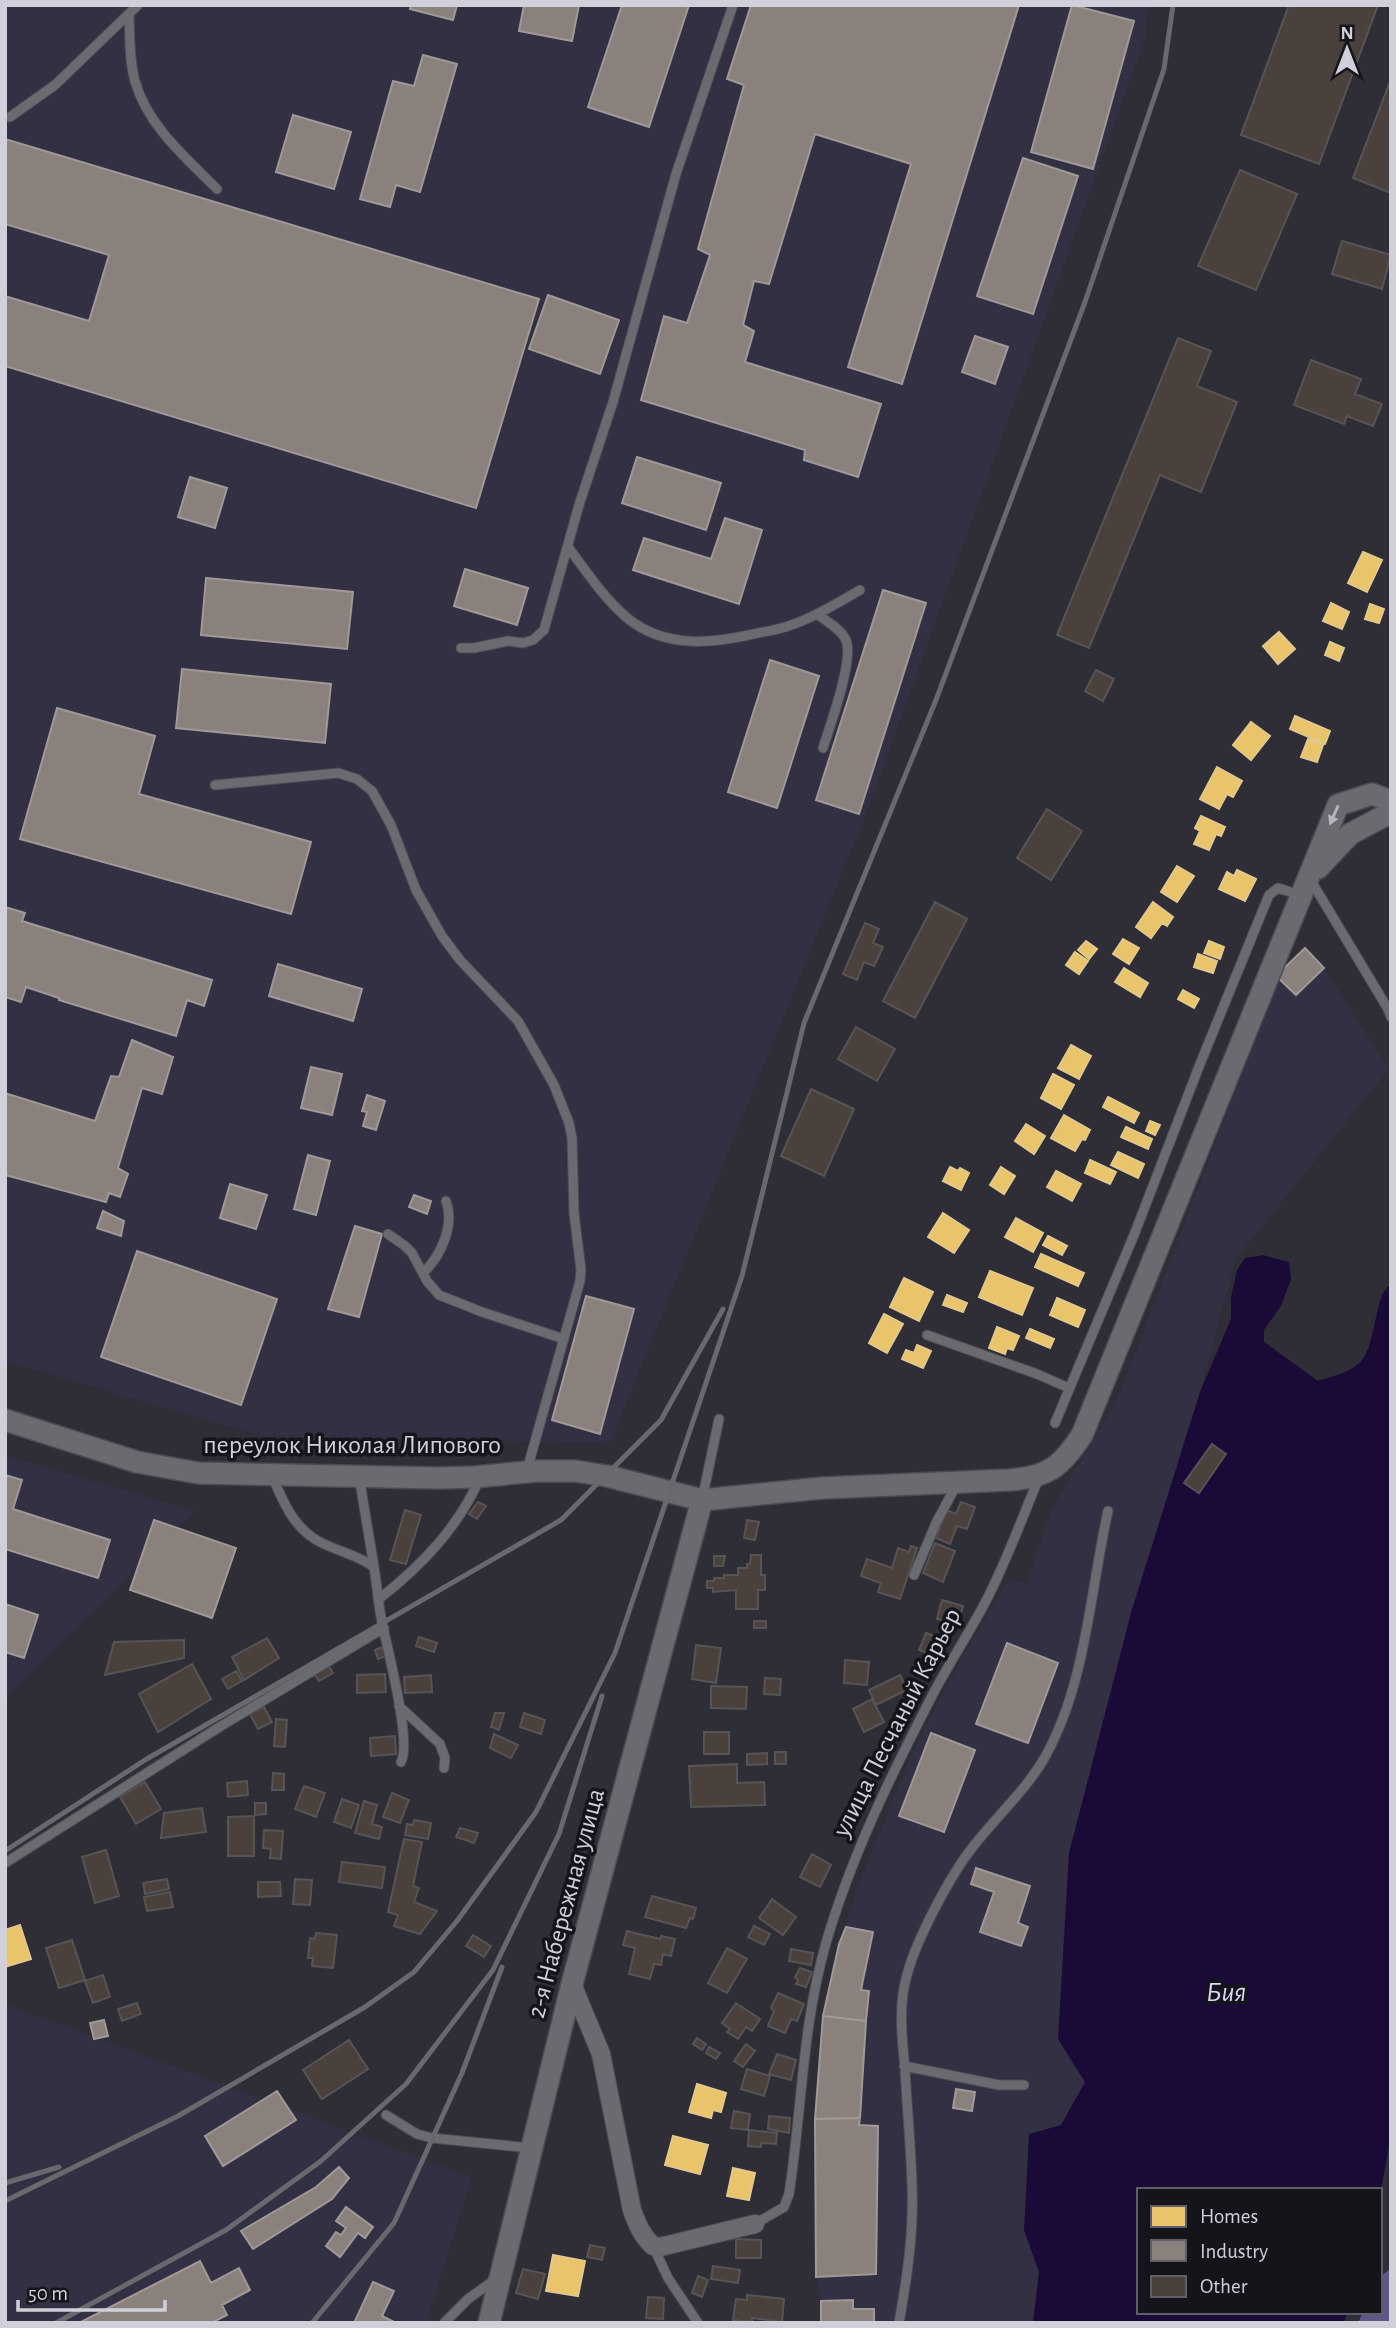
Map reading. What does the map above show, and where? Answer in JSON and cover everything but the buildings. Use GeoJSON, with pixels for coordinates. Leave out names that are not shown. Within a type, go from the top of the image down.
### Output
{"type":"FeatureCollection","features":[{"type":"Feature","properties":{"kind":"street"},"geometry":{"type":"LineString","coordinates":[[1040,1476],[1058,1466],[1082,1436],[1338,804],[1372,794],[1391,801]]}},
{"type":"Feature","properties":{"kind":"street"},"geometry":{"type":"LineString","coordinates":[[1305,886],[1350,834],[1386,815],[1391,815]]}},
{"type":"Feature","properties":{"kind":"street","name":"переулок Николая Липового"},"geometry":{"type":"LineString","coordinates":[[5,1420],[137,1462],[198,1473],[480,1476],[575,1471],[702,1500],[822,1488],[1026,1479],[1040,1476]]}},
{"type":"Feature","properties":{"kind":"street","name":"2-я Набережная улица"},"geometry":{"type":"LineString","coordinates":[[489,2323],[572,1984],[702,1500]]}},
{"type":"Feature","properties":{"kind":"street"},"geometry":{"type":"LineString","coordinates":[[572,1984],[601,2054],[632,2210],[638,2227],[653,2246]]}},
{"type":"Feature","properties":{"kind":"street","name":"улица Песчаный Карьер"},"geometry":{"type":"LineString","coordinates":[[653,2246],[660,2247],[755,2224]]}},
{"type":"Feature","properties":{"kind":"lane"},"geometry":{"type":"LineString","coordinates":[[10,117],[55,85],[138,5]]}},
{"type":"Feature","properties":{"kind":"lane"},"geometry":{"type":"LineString","coordinates":[[461,648],[508,641],[523,643],[540,635],[544,630],[613,402],[676,174],[733,5]]}},
{"type":"Feature","properties":{"kind":"lane"},"geometry":{"type":"LineString","coordinates":[[129,15],[135,80],[144,104],[175,146],[217,189]]}},
{"type":"Feature","properties":{"kind":"lane"},"geometry":{"type":"LineString","coordinates":[[568,547],[626,617],[647,631],[669,640],[692,643],[733,639],[792,625],[860,590]]}},
{"type":"Feature","properties":{"kind":"lane"},"geometry":{"type":"LineString","coordinates":[[817,614],[837,628],[846,639],[848,649],[839,696],[823,748]]}},
{"type":"Feature","properties":{"kind":"lane"},"geometry":{"type":"LineString","coordinates":[[215,785],[338,773],[348,775],[372,791],[391,825],[416,890],[442,936],[477,979],[518,1021],[554,1085],[572,1138],[574,1213],[581,1269],[578,1293],[526,1472]]}},
{"type":"Feature","properties":{"kind":"lane"},"geometry":{"type":"LineString","coordinates":[[1055,1423],[1134,1235],[1269,895],[1279,888],[1305,886],[1391,1017]]}},
{"type":"Feature","properties":{"kind":"lane"},"geometry":{"type":"LineString","coordinates":[[423,1273],[433,1263],[445,1236],[449,1221],[446,1201]]}},
{"type":"Feature","properties":{"kind":"lane"},"geometry":{"type":"LineString","coordinates":[[388,1234],[412,1253],[439,1295],[564,1339]]}},
{"type":"Feature","properties":{"kind":"lane"},"geometry":{"type":"LineString","coordinates":[[927,1335],[1069,1388]]}},
{"type":"Feature","properties":{"kind":"lane"},"geometry":{"type":"LineString","coordinates":[[702,1500],[719,1419]]}},
{"type":"Feature","properties":{"kind":"lane"},"geometry":{"type":"LineString","coordinates":[[271,1475],[285,1507],[313,1539],[365,1560],[374,1567]]}},
{"type":"Feature","properties":{"kind":"lane"},"geometry":{"type":"LineString","coordinates":[[359,1476],[399,1706],[404,1750],[401,1762]]}},
{"type":"Feature","properties":{"kind":"lane"},"geometry":{"type":"LineString","coordinates":[[379,1599],[406,1578],[435,1548],[467,1504],[480,1476]]}},
{"type":"Feature","properties":{"kind":"lane","name":"улица Песчаный Карьер"},"geometry":{"type":"LineString","coordinates":[[755,2224],[784,2207],[789,2194],[806,2040],[825,1945],[845,1886],[901,1757],[989,1596],[1040,1476]]}},
{"type":"Feature","properties":{"kind":"lane"},"geometry":{"type":"LineString","coordinates":[[914,1575],[937,1521],[958,1482]]}},
{"type":"Feature","properties":{"kind":"lane"},"geometry":{"type":"LineString","coordinates":[[899,2323],[911,2240],[912,2188],[901,2001],[907,1972],[959,1867],[1039,1767],[1054,1740],[1074,1684],[1108,1511]]}},
{"type":"Feature","properties":{"kind":"lane"},"geometry":{"type":"LineString","coordinates":[[5,1863],[221,1726],[384,1628]]}},
{"type":"Feature","properties":{"kind":"lane"},"geometry":{"type":"LineString","coordinates":[[399,1706],[440,1744],[445,1758],[444,1768]]}},
{"type":"Feature","properties":{"kind":"lane"},"geometry":{"type":"LineString","coordinates":[[904,2066],[989,2083],[1024,2085]]}},
{"type":"Feature","properties":{"kind":"lane"},"geometry":{"type":"LineString","coordinates":[[386,2115],[417,2134],[432,2138],[531,2148]]}},
{"type":"Feature","properties":{"kind":"lane"},"geometry":{"type":"LineString","coordinates":[[653,2246],[668,2278],[698,2323]]}},
{"type":"Feature","properties":{"kind":"lane"},"geometry":{"type":"LineString","coordinates":[[443,2323],[468,2299],[500,2276]]}},
{"type":"Feature","properties":{"kind":"shaded area"},"geometry":{"type":"Polygon","coordinates":[[[5,5],[1148,5],[1145,39],[869,807],[610,1443],[265,1437],[5,1361],[5,5]]]}},
{"type":"Feature","properties":{"kind":"shaded area"},"geometry":{"type":"Polygon","coordinates":[[[1305,948],[1324,968],[1389,1069],[1236,1259],[1200,1392],[1131,1613],[1059,2039],[1085,2082],[1061,2125],[1024,2230],[1039,2272],[1033,2323],[821,2323],[821,2301],[816,2277],[815,2119],[823,2016],[839,1944],[861,1879],[913,1751],[963,1656],[1009,1580],[1027,1584],[1052,1508],[1116,1403],[1245,1066],[1276,976],[1305,948]]]}},
{"type":"Feature","properties":{"kind":"shaded area"},"geometry":{"type":"Polygon","coordinates":[[[5,1455],[195,1511],[5,1699],[5,1455]]]}},
{"type":"Feature","properties":{"kind":"shaded area"},"geometry":{"type":"Polygon","coordinates":[[[5,2004],[472,2177],[426,2323],[5,2323],[5,2004]]]}},
{"type":"Feature","properties":{"kind":"shaded area"},"geometry":{"type":"Polygon","coordinates":[[[1391,2268],[1391,2323],[1358,2323],[1362,2314],[1382,2314],[1382,2275],[1391,2268]]]}},
{"type":"Feature","properties":{"kind":"water","name":"Бия"},"geometry":{"type":"Polygon","coordinates":[[[1263,1255],[1289,1262],[1291,1279],[1281,1306],[1264,1330],[1264,1342],[1318,1381],[1345,1372],[1361,1361],[1369,1345],[1381,1297],[1388,1286],[1391,1288],[1391,2135],[1381,2188],[1137,2188],[1137,2314],[1346,2314],[1344,2323],[1033,2323],[1039,2272],[1024,2230],[1029,2134],[1061,2125],[1085,2082],[1058,2039],[1069,1853],[1131,1613],[1200,1392],[1231,1319],[1231,1297],[1237,1270],[1245,1258],[1263,1255]]]}},
{"type":"Feature","properties":{"kind":"railway"},"geometry":{"type":"LineString","coordinates":[[5,2201],[178,2116],[365,2007],[414,1972],[457,1921],[536,1812],[615,1653],[742,1276],[804,1023],[936,700],[1085,302],[1164,69],[1173,5]]}},
{"type":"Feature","properties":{"kind":"railway"},"geometry":{"type":"LineString","coordinates":[[5,1851],[145,1760],[561,1520],[661,1420],[723,1309]]}},
{"type":"Feature","properties":{"kind":"railway"},"geometry":{"type":"LineString","coordinates":[[56,2323],[226,2230],[321,2161],[406,2084],[493,1970],[559,1834],[602,1696]]}},
{"type":"Feature","properties":{"kind":"railway"},"geometry":{"type":"LineString","coordinates":[[312,2323],[394,2223],[462,2073],[502,1967]]}},
{"type":"Feature","properties":{"kind":"railway"},"geometry":{"type":"LineString","coordinates":[[5,2183],[59,2167]]}}]}
